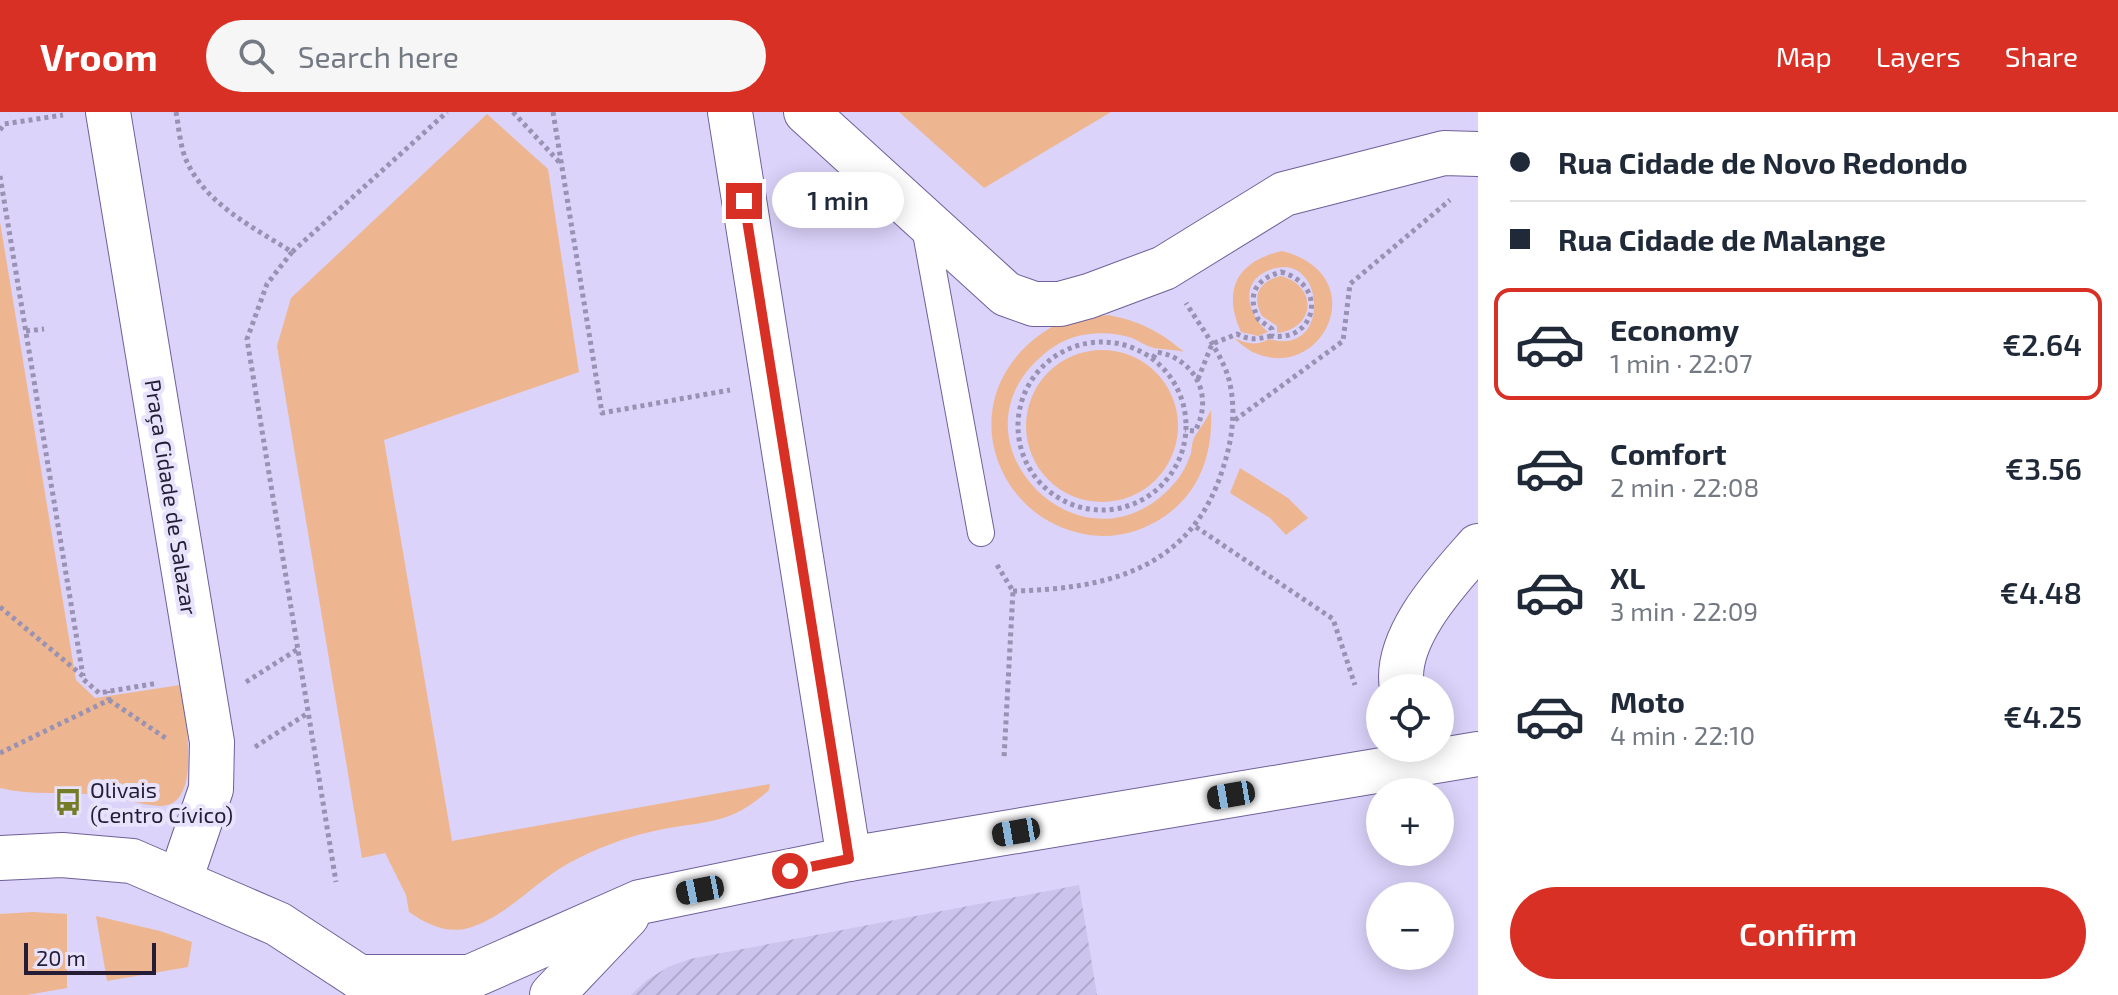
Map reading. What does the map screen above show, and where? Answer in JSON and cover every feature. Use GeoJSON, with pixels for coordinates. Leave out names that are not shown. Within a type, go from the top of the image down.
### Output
{"type":"FeatureCollection","features":[{"type":"Feature","properties":{"kind":"street","name":"Praça Cidade de Salazar"},"geometry":{"type":"LineString","coordinates":[[108,112],[212,742],[211,789],[180,880]]}},
{"type":"Feature","properties":{"kind":"street"},"geometry":{"type":"LineString","coordinates":[[730,112],[849,859]]}},
{"type":"Feature","properties":{"kind":"street"},"geometry":{"type":"LineString","coordinates":[[806,112],[1006,294],[1034,304],[1060,304],[1089,296],[1164,268],[1284,194],[1444,153],[1478,154]]}},
{"type":"Feature","properties":{"kind":"street"},"geometry":{"type":"LineString","coordinates":[[1401,674],[1409,642],[1430,601],[1478,546]]}},
{"type":"Feature","properties":{"kind":"street"},"geometry":{"type":"LineString","coordinates":[[1454,755],[1478,754]]}},
{"type":"Feature","properties":{"kind":"street"},"geometry":{"type":"LineString","coordinates":[[0,858],[62,855],[132,861],[278,924],[370,986],[470,977],[640,902],[849,859],[1380,762]]}},
{"type":"Feature","properties":{"kind":"street"},"geometry":{"type":"LineString","coordinates":[[552,995],[640,902]]}},
{"type":"Feature","properties":{"kind":"lane"},"geometry":{"type":"LineString","coordinates":[[923,218],[981,533]]}},
{"type":"Feature","properties":{"kind":"path"},"geometry":{"type":"LineString","coordinates":[[176,112],[185,159],[198,182],[229,212],[292,252]]}},
{"type":"Feature","properties":{"kind":"path"},"geometry":{"type":"LineString","coordinates":[[336,882],[247,339],[267,284],[292,252],[447,112]]}},
{"type":"Feature","properties":{"kind":"path"},"geometry":{"type":"LineString","coordinates":[[513,112],[562,165]]}},
{"type":"Feature","properties":{"kind":"path"},"geometry":{"type":"LineString","coordinates":[[553,112],[602,413],[734,389]]}},
{"type":"Feature","properties":{"kind":"path"},"geometry":{"type":"LineString","coordinates":[[0,130],[4,124],[64,114]]}},
{"type":"Feature","properties":{"kind":"path"},"geometry":{"type":"LineString","coordinates":[[0,176],[83,679],[99,693],[169,681]]}},
{"type":"Feature","properties":{"kind":"path"},"geometry":{"type":"LineString","coordinates":[[1234,421],[1343,341],[1350,284],[1455,195]]}},
{"type":"Feature","properties":{"kind":"path"},"geometry":{"type":"LineString","coordinates":[[1198,380],[1212,344],[1237,334],[1259,341],[1272,336],[1292,335],[1304,327],[1310,314],[1311,299],[1306,286],[1295,276],[1281,272],[1268,275],[1257,284],[1252,296],[1258,319],[1272,329],[1272,336]]}},
{"type":"Feature","properties":{"kind":"path"},"geometry":{"type":"LineString","coordinates":[[1013,591],[1061,590],[1110,580],[1157,559],[1196,527],[1217,488],[1234,421],[1230,381],[1212,344],[1186,303]]}},
{"type":"Feature","properties":{"kind":"path"},"geometry":{"type":"LineString","coordinates":[[26,331],[44,329]]}},
{"type":"Feature","properties":{"kind":"path"},"geometry":{"type":"LineString","coordinates":[[1086,342],[1110,342],[1134,347],[1152,359],[1171,378],[1182,399],[1184,447],[1175,469],[1160,488],[1140,502],[1118,509],[1093,510],[1070,504],[1049,492],[1033,475],[1022,453],[1017,429],[1019,405],[1029,383],[1043,364],[1063,350],[1086,342]]}},
{"type":"Feature","properties":{"kind":"path"},"geometry":{"type":"LineString","coordinates":[[1152,359],[1157,352],[1180,359],[1190,366],[1198,380],[1204,397],[1204,410],[1195,431],[1185,430]]}},
{"type":"Feature","properties":{"kind":"path"},"geometry":{"type":"LineString","coordinates":[[1196,527],[1333,619],[1358,692]]}},
{"type":"Feature","properties":{"kind":"path"},"geometry":{"type":"LineString","coordinates":[[996,563],[1013,591],[1004,758]]}},
{"type":"Feature","properties":{"kind":"path"},"geometry":{"type":"LineString","coordinates":[[0,607],[83,676]]}},
{"type":"Feature","properties":{"kind":"path"},"geometry":{"type":"LineString","coordinates":[[244,683],[298,649]]}},
{"type":"Feature","properties":{"kind":"path"},"geometry":{"type":"LineString","coordinates":[[108,691],[109,700],[170,741]]}},
{"type":"Feature","properties":{"kind":"path"},"geometry":{"type":"LineString","coordinates":[[0,753],[109,700]]}},
{"type":"Feature","properties":{"kind":"path"},"geometry":{"type":"LineString","coordinates":[[252,749],[308,713]]}},
{"type":"Feature","properties":{"kind":"shaded area"},"geometry":{"type":"Polygon","coordinates":[[[899,112],[1111,112],[984,188],[899,112]]]}},
{"type":"Feature","properties":{"kind":"shaded area"},"geometry":{"type":"Polygon","coordinates":[[[487,114],[548,169],[579,372],[384,440],[452,841],[770,784],[769,790],[754,802],[726,817],[640,835],[588,854],[557,870],[485,922],[455,930],[431,925],[409,912],[406,895],[385,853],[362,858],[277,346],[291,298],[487,114]]]}},
{"type":"Feature","properties":{"kind":"shaded area"},"geometry":{"type":"Polygon","coordinates":[[[0,222],[76,680],[95,698],[180,685],[188,756],[183,791],[174,802],[160,806],[99,795],[0,788],[0,222]]]}},
{"type":"Feature","properties":{"kind":"shaded area"},"geometry":{"type":"Polygon","coordinates":[[[1282,251],[1310,264],[1327,281],[1332,302],[1329,322],[1318,340],[1301,353],[1279,358],[1252,352],[1234,338],[1256,343],[1269,339],[1290,340],[1304,333],[1312,319],[1314,302],[1310,286],[1301,273],[1286,267],[1267,271],[1252,284],[1252,309],[1268,332],[1258,336],[1241,332],[1233,303],[1234,291],[1244,270],[1254,262],[1282,251]]]}},
{"type":"Feature","properties":{"kind":"shaded area"},"geometry":{"type":"Polygon","coordinates":[[[1281,276],[1301,288],[1308,306],[1299,323],[1290,330],[1277,333],[1277,326],[1262,316],[1257,296],[1262,286],[1281,276]]]}},
{"type":"Feature","properties":{"kind":"shaded area"},"geometry":{"type":"Polygon","coordinates":[[[1108,315],[1149,328],[1184,352],[1154,348],[1120,335],[1095,334],[1059,343],[1028,370],[1010,404],[1009,439],[1021,471],[1044,497],[1074,514],[1108,519],[1144,508],[1177,480],[1190,456],[1194,438],[1211,410],[1211,426],[1202,469],[1188,495],[1177,506],[1156,522],[1137,530],[1095,536],[1056,525],[1031,509],[1012,488],[999,464],[992,437],[992,410],[1000,382],[1017,356],[1034,339],[1061,324],[1108,315]]]}},
{"type":"Feature","properties":{"kind":"shaded area"},"geometry":{"type":"Polygon","coordinates":[[[1102,350],[1131,356],[1155,373],[1172,397],[1178,426],[1172,455],[1155,479],[1131,496],[1102,502],[1073,496],[1049,479],[1032,455],[1026,426],[1032,397],[1049,373],[1073,356],[1102,350]]]}},
{"type":"Feature","properties":{"kind":"shaded area"},"geometry":{"type":"Polygon","coordinates":[[[1240,468],[1288,498],[1308,518],[1286,535],[1270,518],[1230,493],[1240,468]]]}},
{"type":"Feature","properties":{"kind":"shaded area"},"geometry":{"type":"Polygon","coordinates":[[[1079,885],[1097,995],[631,995],[668,967],[690,959],[1079,885]]]}},
{"type":"Feature","properties":{"kind":"shaded area"},"geometry":{"type":"Polygon","coordinates":[[[0,914],[67,914],[67,988],[27,995],[0,995],[0,914]]]}},
{"type":"Feature","properties":{"kind":"shaded area"},"geometry":{"type":"Polygon","coordinates":[[[96,916],[192,942],[188,967],[107,981],[96,916]]]}},
{"type":"Feature","properties":{"kind":"place","name":"Olivais (Centro Cívico)"},"geometry":{"type":"Point","coordinates":[68,802]}},
{"type":"Feature","properties":{"kind":"route"},"geometry":{"type":"LineString","coordinates":[[744,201],[849,859],[790,871]]}}]}
